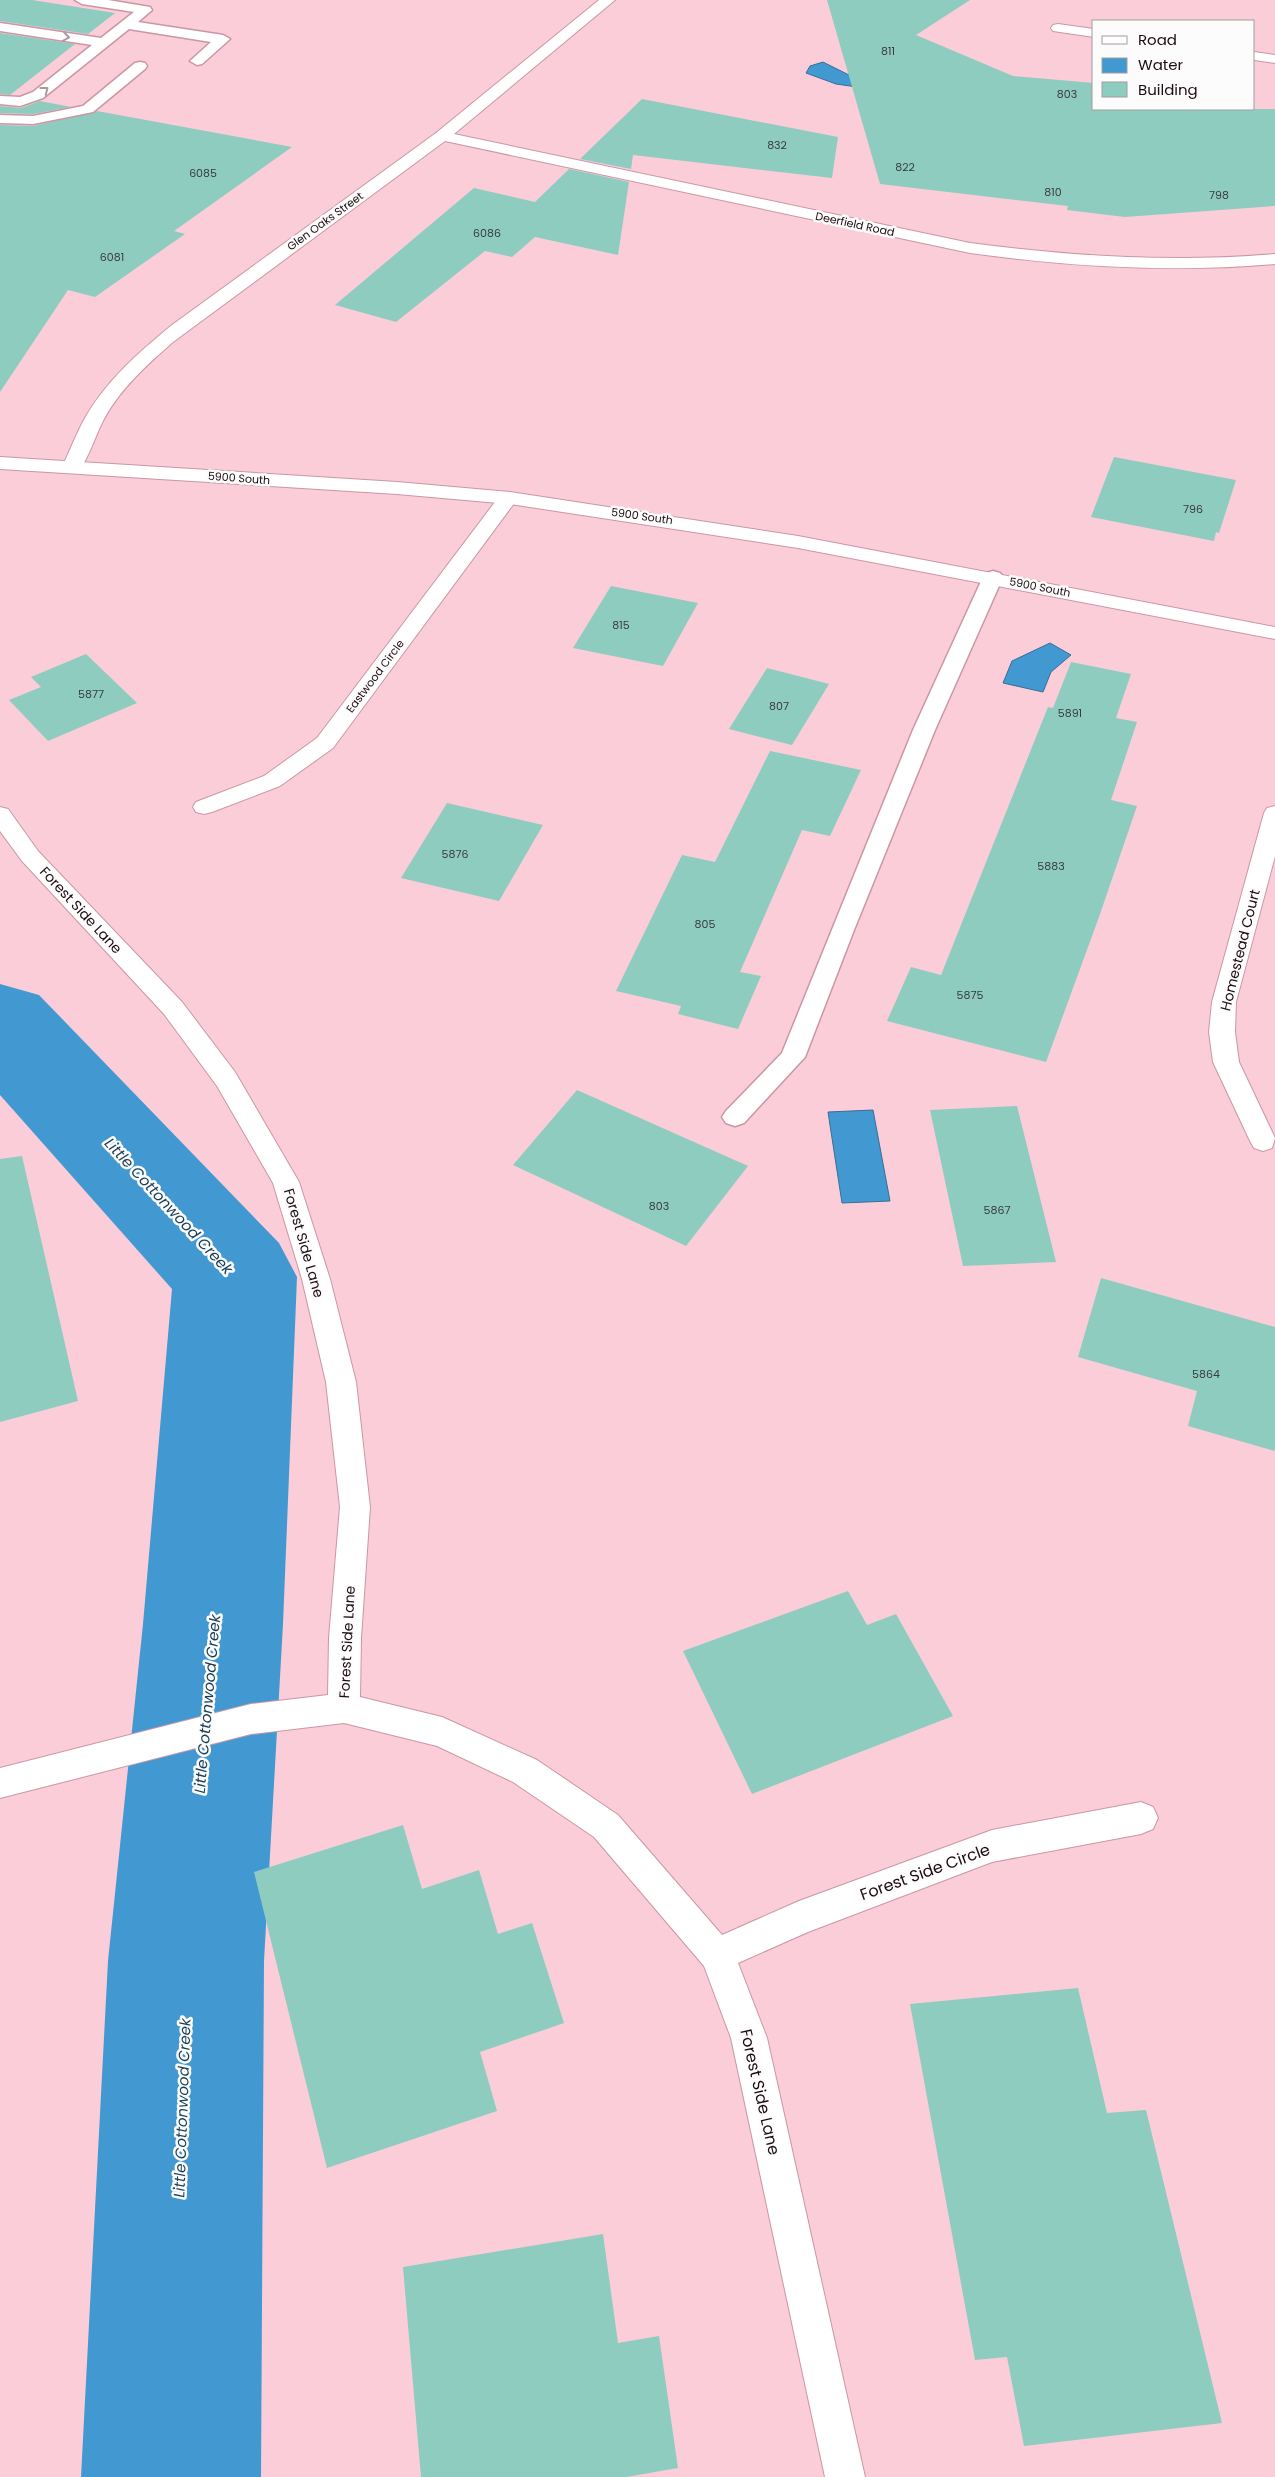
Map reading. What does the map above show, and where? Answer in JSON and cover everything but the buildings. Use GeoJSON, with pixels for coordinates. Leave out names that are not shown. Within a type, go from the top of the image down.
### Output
{"type":"FeatureCollection","features":[{"type":"Feature","properties":{"kind":"street","name":"Glen Oaks Street"},"geometry":{"type":"LineString","coordinates":[[72,467],[99,412],[118,386],[146,355],[178,328],[442,136],[608,0]]}},
{"type":"Feature","properties":{"kind":"street"},"geometry":{"type":"LineString","coordinates":[[1058,28],[1092,33]]}},
{"type":"Feature","properties":{"kind":"street"},"geometry":{"type":"LineString","coordinates":[[1255,56],[1275,59]]}},
{"type":"Feature","properties":{"kind":"street","name":"Deerfield Road"},"geometry":{"type":"LineString","coordinates":[[442,136],[980,249],[1018,255],[1122,263],[1226,262],[1275,259]]}},
{"type":"Feature","properties":{"kind":"street","name":"5900 South"},"geometry":{"type":"LineString","coordinates":[[0,463],[407,489],[508,498],[654,518],[993,577],[1275,633]]}},
{"type":"Feature","properties":{"kind":"street","name":"Eastwood Circle"},"geometry":{"type":"LineString","coordinates":[[204,807],[272,781],[325,743],[508,498]]}},
{"type":"Feature","properties":{"kind":"street","name":"Homestead Court"},"geometry":{"type":"LineString","coordinates":[[1264,1141],[1226,1062],[1222,1032],[1224,1002],[1275,813]]}},
{"type":"Feature","properties":{"kind":"street","name":"Forest Side Lane"},"geometry":{"type":"LineString","coordinates":[[0,814],[30,856],[172,1008],[226,1079],[286,1182],[316,1279],[341,1382],[355,1507],[345,1638],[344,1708]]}},
{"type":"Feature","properties":{"kind":"street","name":"Forest Side Lane"},"geometry":{"type":"LineString","coordinates":[[0,1783],[251,1719],[344,1708],[442,1732],[525,1771],[606,1826],[717,1956],[749,2038],[845,2477]]}},
{"type":"Feature","properties":{"kind":"street","name":"Forest Side Circle"},"geometry":{"type":"LineString","coordinates":[[717,1956],[799,1918],[992,1846],[1141,1818]]}},
{"type":"Feature","properties":{"kind":"lane"},"geometry":{"type":"LineString","coordinates":[[0,100],[27,101],[38,96],[145,10],[82,0]]}},
{"type":"Feature","properties":{"kind":"lane"},"geometry":{"type":"LineString","coordinates":[[128,25],[223,39],[197,61]]}},
{"type":"Feature","properties":{"kind":"lane"},"geometry":{"type":"LineString","coordinates":[[0,27],[106,43]]}},
{"type":"Feature","properties":{"kind":"lane"},"geometry":{"type":"LineString","coordinates":[[0,119],[33,120],[88,109],[140,66]]}},
{"type":"Feature","properties":{"kind":"lane"},"geometry":{"type":"LineString","coordinates":[[735,1117],[793,1057],[842,930],[924,730],[993,577]]}},
{"type":"Feature","properties":{"kind":"water"},"geometry":{"type":"Polygon","coordinates":[[[823,62],[849,75],[857,87],[836,84],[806,73],[810,66],[823,62]]]}},
{"type":"Feature","properties":{"kind":"water"},"geometry":{"type":"Polygon","coordinates":[[[1050,643],[1071,655],[1051,672],[1043,692],[1003,683],[1012,661],[1050,643]]]}},
{"type":"Feature","properties":{"kind":"water"},"geometry":{"type":"Polygon","coordinates":[[[873,1110],[890,1201],[842,1203],[828,1112],[873,1110]]]}},
{"type":"Feature","properties":{"kind":"waterway","name":"Little Cottonwood Creek"},"geometry":{"type":"LineString","coordinates":[[0,1023],[235,1277],[213,1624],[186,1961],[171,2477]]}}]}
